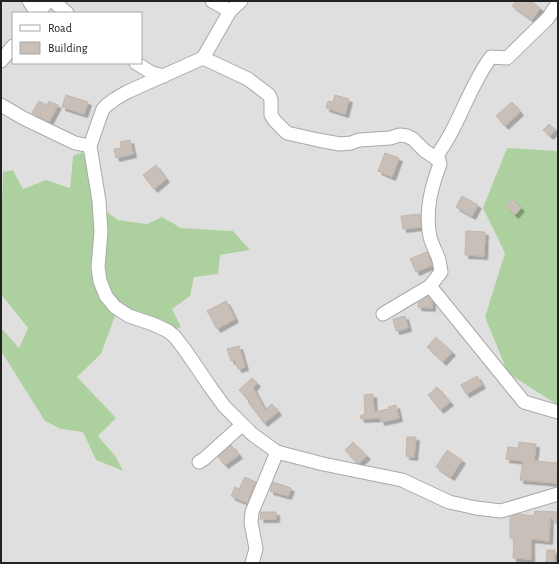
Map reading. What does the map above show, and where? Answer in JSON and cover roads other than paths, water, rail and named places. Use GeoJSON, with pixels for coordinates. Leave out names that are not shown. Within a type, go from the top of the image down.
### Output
{"type":"FeatureCollection","features":[{"type":"Feature","properties":{"kind":"street"},"geometry":{"type":"LineString","coordinates":[[29,1],[37,12]]}},
{"type":"Feature","properties":{"kind":"street"},"geometry":{"type":"LineString","coordinates":[[39,12],[48,1]]}},
{"type":"Feature","properties":{"kind":"street"},"geometry":{"type":"LineString","coordinates":[[53,1],[65,12]]}},
{"type":"Feature","properties":{"kind":"street"},"geometry":{"type":"LineString","coordinates":[[212,1],[230,11]]}},
{"type":"Feature","properties":{"kind":"street"},"geometry":{"type":"LineString","coordinates":[[241,1],[230,11],[203,58],[127,92],[115,99],[103,109],[90,146],[99,201],[102,232],[98,267],[100,281],[106,296],[115,307],[129,316],[153,324],[175,337],[211,388],[242,425],[277,452],[322,464],[402,480],[449,502],[476,508],[501,511],[558,494]]}},
{"type":"Feature","properties":{"kind":"street"},"geometry":{"type":"LineString","coordinates":[[435,158],[444,146],[483,67],[491,57],[507,58],[548,18],[558,3]]}},
{"type":"Feature","properties":{"kind":"street"},"geometry":{"type":"LineString","coordinates":[[1,61],[12,47]]}},
{"type":"Feature","properties":{"kind":"street"},"geometry":{"type":"LineString","coordinates":[[203,58],[248,78],[269,95],[271,100],[271,115],[287,133],[340,144],[351,143],[359,140],[390,138],[400,135],[407,136],[439,160],[440,164],[430,191],[428,218],[430,236],[433,248],[439,259],[441,272],[430,286],[383,314]]}},
{"type":"Feature","properties":{"kind":"street"},"geometry":{"type":"LineString","coordinates":[[138,64],[152,73],[164,76]]}},
{"type":"Feature","properties":{"kind":"street"},"geometry":{"type":"LineString","coordinates":[[1,105],[23,118],[76,143],[90,146]]}},
{"type":"Feature","properties":{"kind":"street"},"geometry":{"type":"LineString","coordinates":[[430,286],[524,402],[558,412]]}},
{"type":"Feature","properties":{"kind":"street"},"geometry":{"type":"LineString","coordinates":[[199,462],[242,425]]}},
{"type":"Feature","properties":{"kind":"street"},"geometry":{"type":"LineString","coordinates":[[252,563],[256,550],[251,522],[252,512],[277,452]]}}]}
